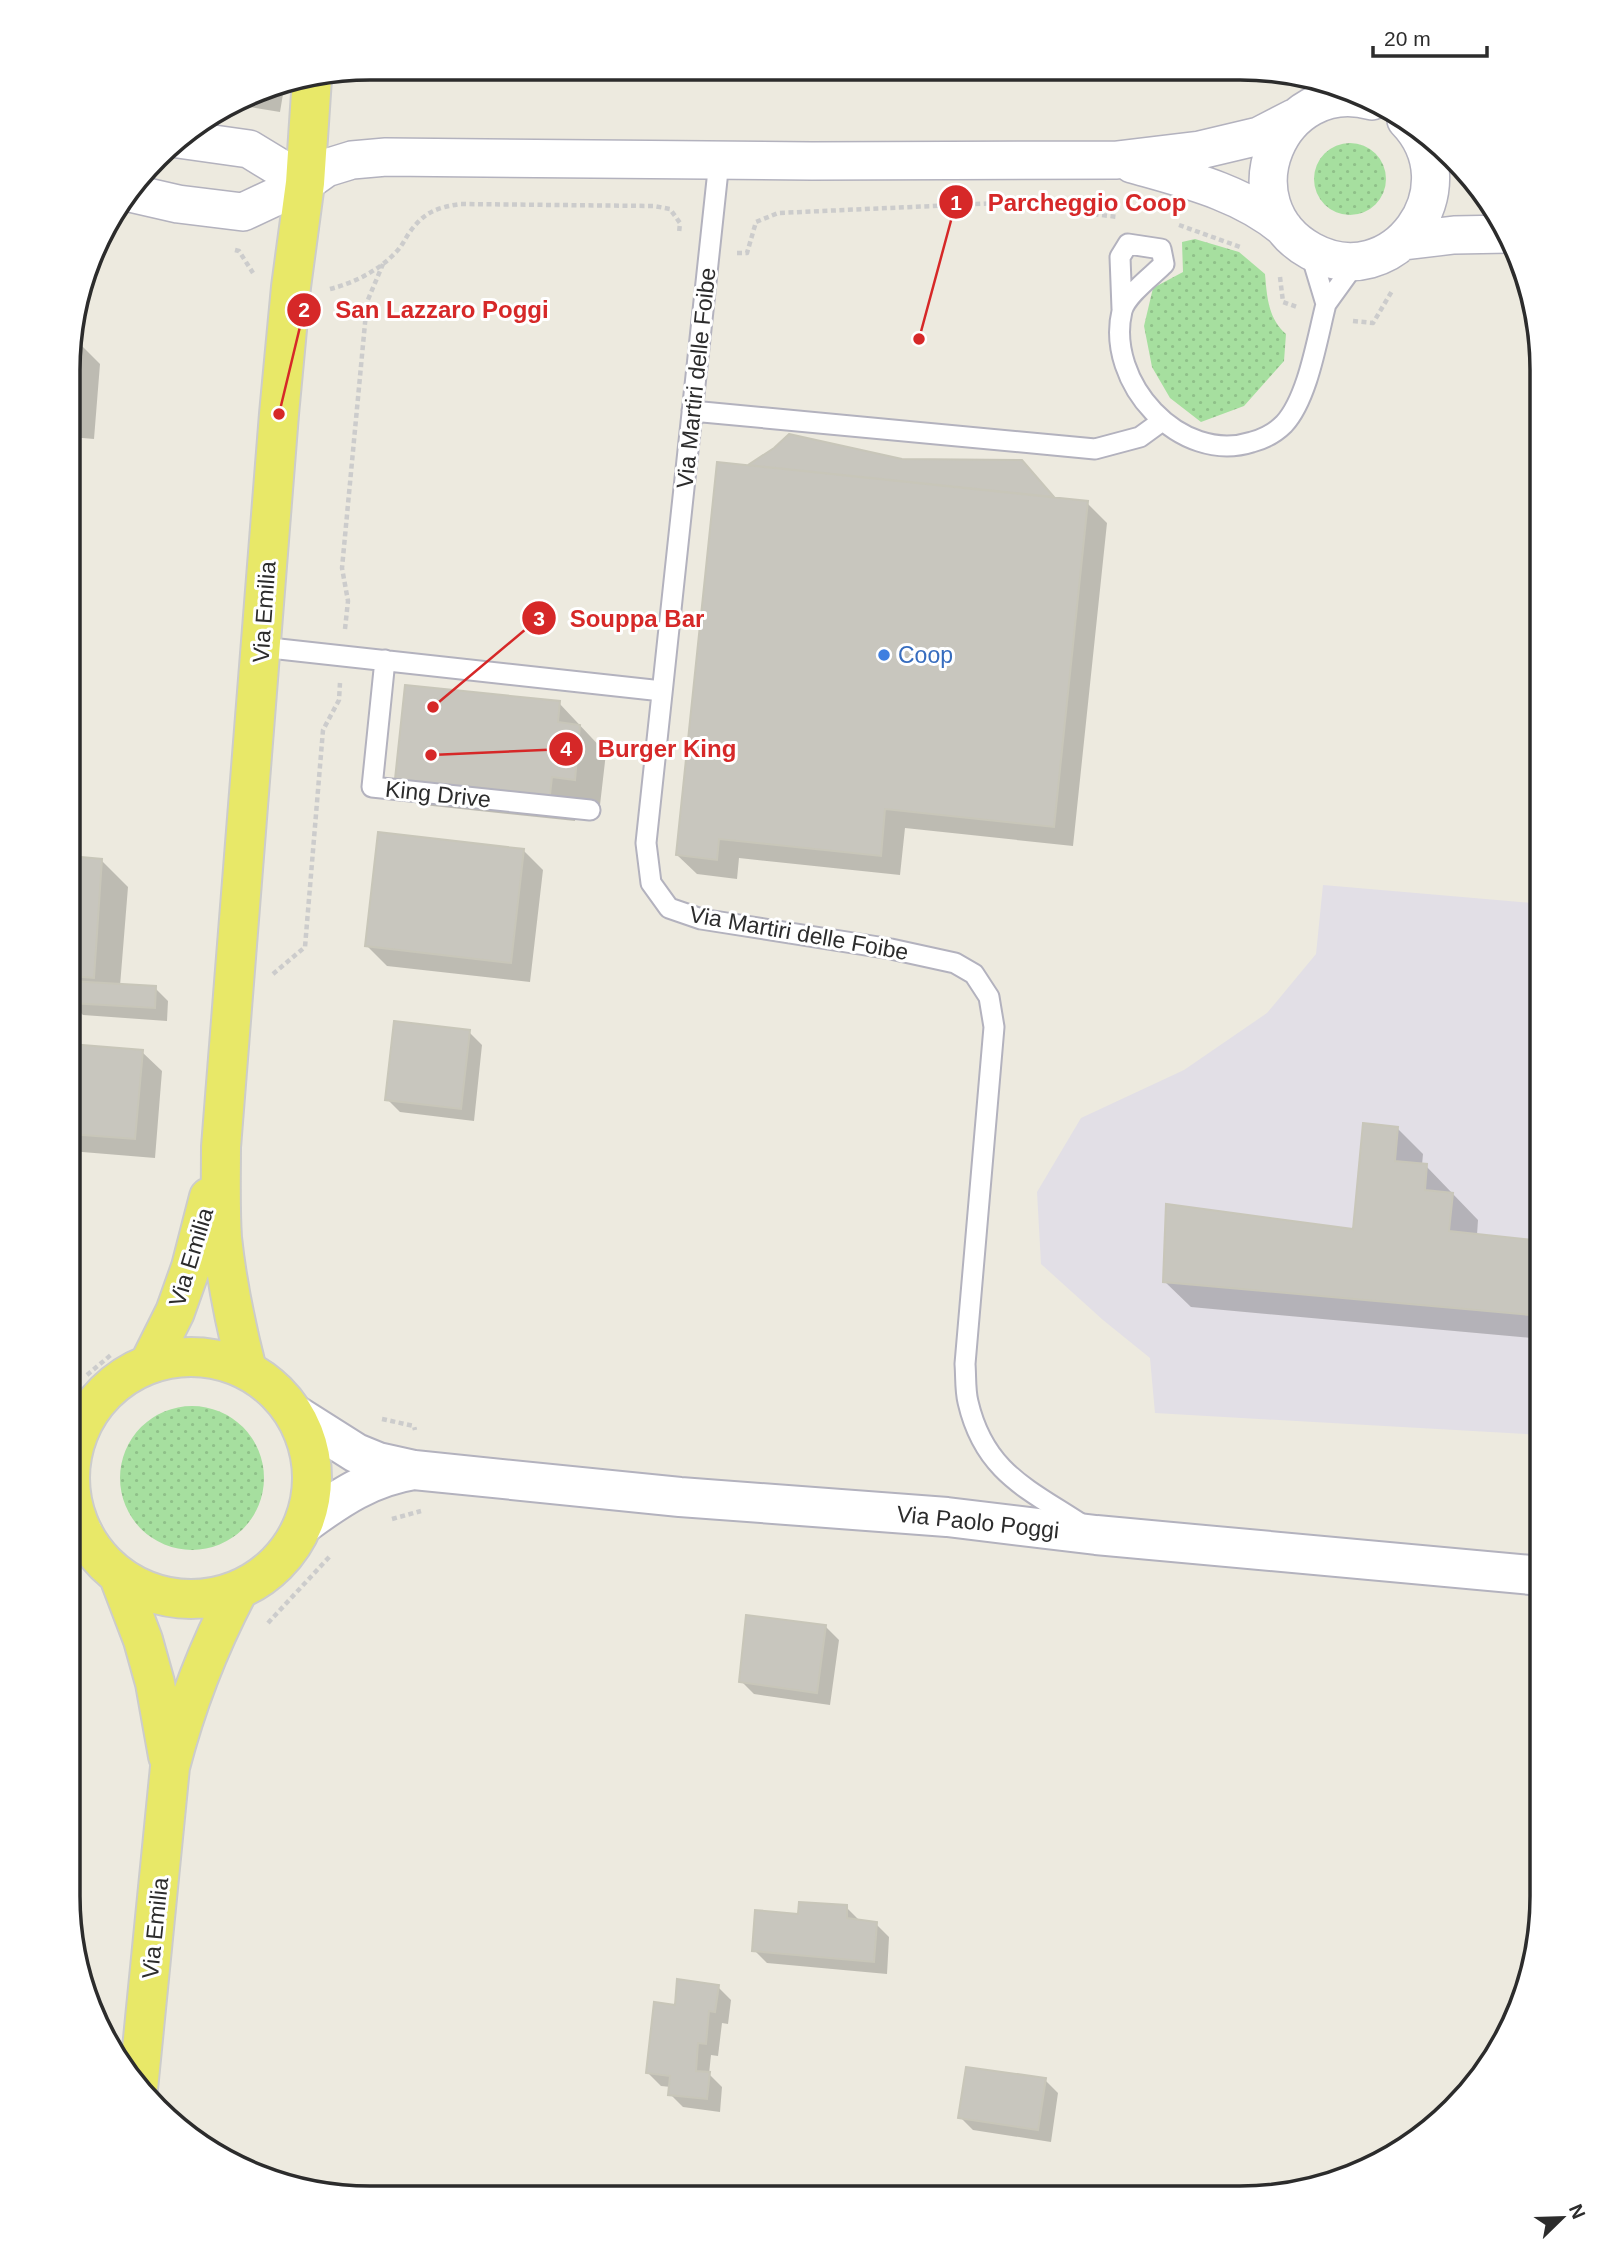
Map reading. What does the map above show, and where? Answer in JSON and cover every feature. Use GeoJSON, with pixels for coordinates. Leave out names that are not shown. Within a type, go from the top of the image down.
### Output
{"type":"FeatureCollection","features":[{"type":"Feature","properties":{"kind":"main road","name":"Via Emilia"},"geometry":{"type":"LineString","coordinates":[[247,1370],[233,1317],[222,1235],[221,1147],[279,414],[291,287],[305,183],[311,87]]}},
{"type":"Feature","properties":{"kind":"main road","name":"Via Emilia"},"geometry":{"type":"LineString","coordinates":[[149,1364],[175,1312],[191,1267],[221,1147]]}},
{"type":"Feature","properties":{"kind":"main road"},"geometry":{"type":"LineString","coordinates":[[80,1417],[116,1382],[149,1364],[174,1358],[199,1357],[222,1361],[247,1370],[272,1387],[296,1415],[307,1440],[313,1468],[312,1498],[304,1524],[283,1559],[264,1576],[238,1591],[207,1599],[177,1600],[149,1593],[119,1577],[80,1534]]}},
{"type":"Feature","properties":{"kind":"main road","name":"Via Paolo Poggi"},"geometry":{"type":"LineString","coordinates":[[296,1415],[356,1453],[378,1462],[414,1470],[680,1497],[947,1517],[1096,1535],[1531,1575]]}},
{"type":"Feature","properties":{"kind":"main road","name":"Via Paolo Poggi"},"geometry":{"type":"LineString","coordinates":[[304,1524],[335,1501],[368,1483],[389,1474],[414,1470]]}},
{"type":"Feature","properties":{"kind":"main road","name":"Via Emilia"},"geometry":{"type":"LineString","coordinates":[[119,1577],[143,1640],[155,1683],[170,1767]]}},
{"type":"Feature","properties":{"kind":"main road","name":"Via Emilia"},"geometry":{"type":"LineString","coordinates":[[140,2072],[170,1767],[181,1724],[205,1659],[238,1591]]}},
{"type":"Feature","properties":{"kind":"street"},"geometry":{"type":"LineString","coordinates":[[139,195],[178,204],[243,212],[305,183],[326,168],[352,160],[386,157],[719,161],[1117,160],[1200,150],[1259,136],[1316,103],[1340,98]]}},
{"type":"Feature","properties":{"kind":"street"},"geometry":{"type":"LineString","coordinates":[[1297,239],[1274,211],[1268,178],[1275,145],[1283,131],[1316,103]]}},
{"type":"Feature","properties":{"kind":"street"},"geometry":{"type":"LineString","coordinates":[[193,141],[249,149],[305,183]]}},
{"type":"Feature","properties":{"kind":"street"},"geometry":{"type":"LineString","coordinates":[[1117,160],[1226,193],[1264,212],[1324,257],[1357,261],[1389,251],[1404,241],[1419,223],[1428,203],[1431,170],[1419,141]]}},
{"type":"Feature","properties":{"kind":"street"},"geometry":{"type":"LineString","coordinates":[[1404,241],[1454,235],[1497,234]]}},
{"type":"Feature","properties":{"kind":"lane","name":"Via Martiri delle Foibe"},"geometry":{"type":"LineString","coordinates":[[719,161],[646,843],[651,883],[668,908],[701,919],[891,949],[955,963],[974,974],[989,997],[995,1027],[965,1364],[967,1399],[978,1436],[988,1454],[1003,1471],[1096,1535]]}},
{"type":"Feature","properties":{"kind":"lane"},"geometry":{"type":"LineString","coordinates":[[1297,239],[1324,310]]}},
{"type":"Feature","properties":{"kind":"lane"},"geometry":{"type":"LineString","coordinates":[[1122,309],[1120,344],[1128,374],[1162,421],[1187,438],[1219,446],[1237,447],[1265,438],[1283,425],[1296,407],[1312,360],[1324,310],[1357,261]]}},
{"type":"Feature","properties":{"kind":"lane"},"geometry":{"type":"LineString","coordinates":[[692,411],[1095,449],[1140,437],[1162,421]]}},
{"type":"Feature","properties":{"kind":"lane"},"geometry":{"type":"LineString","coordinates":[[261,648],[662,691]]}},
{"type":"Feature","properties":{"kind":"lane","name":"King Drive"},"geometry":{"type":"LineString","coordinates":[[385,660],[372,788],[590,810]]}},
{"type":"Feature","properties":{"kind":"path"},"geometry":{"type":"LineString","coordinates":[[330,289],[360,279],[383,264],[398,251],[424,216],[439,208],[460,204],[654,206],[670,209],[680,223],[678,249],[709,253],[747,253],[756,222],[778,213],[999,203],[1121,217]]}},
{"type":"Feature","properties":{"kind":"path"},"geometry":{"type":"LineString","coordinates":[[1175,224],[1254,251]]}},
{"type":"Feature","properties":{"kind":"path"},"geometry":{"type":"LineString","coordinates":[[1280,270],[1283,302],[1373,323],[1392,291],[1401,285]]}},
{"type":"Feature","properties":{"kind":"path"},"geometry":{"type":"LineString","coordinates":[[379,1418],[414,1426]]}},
{"type":"Feature","properties":{"kind":"path"},"geometry":{"type":"LineString","coordinates":[[391,1519],[426,1510]]}},
{"type":"Feature","properties":{"kind":"path"},"geometry":{"type":"LineString","coordinates":[[261,1631],[333,1554]]}},
{"type":"Feature","properties":{"kind":"shaded area"},"geometry":{"type":"Polygon","coordinates":[[[1323,885],[1531,903],[1531,1434],[1155,1413],[1150,1358],[1041,1264],[1037,1192],[1081,1118],[1184,1070],[1267,1013],[1316,954],[1323,885]]]}},
{"type":"Feature","properties":{"kind":"green space"},"geometry":{"type":"Polygon","coordinates":[[[1350,143],[1370,149],[1380,159],[1386,179],[1380,199],[1370,209],[1350,215],[1330,209],[1320,199],[1314,179],[1320,159],[1330,149],[1350,143]]]}},
{"type":"Feature","properties":{"kind":"green space"},"geometry":{"type":"Polygon","coordinates":[[[1195,239],[1239,252],[1265,274],[1272,314],[1286,334],[1284,361],[1244,406],[1201,422],[1170,398],[1152,367],[1144,326],[1153,288],[1183,272],[1182,242],[1195,239]]]}},
{"type":"Feature","properties":{"kind":"green space"},"geometry":{"type":"Polygon","coordinates":[[[192,1406],[219,1412],[243,1427],[258,1451],[264,1478],[258,1505],[243,1529],[219,1544],[192,1550],[165,1544],[141,1529],[126,1505],[120,1478],[126,1451],[141,1427],[165,1412],[192,1406]]]}},
{"type":"Feature","properties":{"kind":"building"},"geometry":{"type":"Polygon","coordinates":[[[789,434],[902,459],[1022,460],[1054,497],[748,465],[774,448],[789,434]]]}},
{"type":"Feature","properties":{"kind":"building","name":"Coop"},"geometry":{"type":"Polygon","coordinates":[[[717,462],[1088,501],[1054,827],[885,809],[881,856],[719,839],[717,860],[676,855],[717,462]]]}},
{"type":"Feature","properties":{"kind":"building"},"geometry":{"type":"Polygon","coordinates":[[[405,685],[560,701],[558,722],[580,725],[575,780],[552,777],[550,795],[395,779],[405,685]]]}},
{"type":"Feature","properties":{"kind":"building"},"geometry":{"type":"Polygon","coordinates":[[[378,832],[524,849],[511,963],[365,946],[378,832]]]}},
{"type":"Feature","properties":{"kind":"building"},"geometry":{"type":"Polygon","coordinates":[[[80,857],[102,859],[94,978],[80,977],[80,857]]]}},
{"type":"Feature","properties":{"kind":"building"},"geometry":{"type":"Polygon","coordinates":[[[80,982],[156,986],[155,1008],[80,1004],[80,982]]]}},
{"type":"Feature","properties":{"kind":"building"},"geometry":{"type":"Polygon","coordinates":[[[394,1021],[470,1030],[461,1109],[385,1100],[394,1021]]]}},
{"type":"Feature","properties":{"kind":"building"},"geometry":{"type":"Polygon","coordinates":[[[80,1045],[143,1050],[135,1139],[80,1135],[80,1045]]]}},
{"type":"Feature","properties":{"kind":"building"},"geometry":{"type":"Polygon","coordinates":[[[1363,1123],[1398,1127],[1395,1161],[1427,1164],[1425,1190],[1453,1193],[1449,1231],[1531,1240],[1531,1315],[1163,1282],[1166,1204],[1353,1229],[1363,1123]]]}},
{"type":"Feature","properties":{"kind":"building"},"geometry":{"type":"Polygon","coordinates":[[[746,1615],[826,1625],[817,1693],[739,1682],[746,1615]]]}},
{"type":"Feature","properties":{"kind":"building"},"geometry":{"type":"Polygon","coordinates":[[[799,1902],[847,1905],[847,1918],[877,1922],[874,1962],[752,1951],[755,1910],[798,1914],[799,1902]]]}},
{"type":"Feature","properties":{"kind":"building"},"geometry":{"type":"Polygon","coordinates":[[[677,1979],[719,1985],[715,2012],[709,2011],[706,2044],[698,2043],[696,2071],[710,2072],[707,2099],[668,2095],[670,2076],[646,2073],[654,2002],[675,2005],[677,1979]]]}},
{"type":"Feature","properties":{"kind":"building"},"geometry":{"type":"Polygon","coordinates":[[[966,2067],[1046,2078],[1038,2130],[958,2118],[966,2067]]]}},
{"type":"Feature","properties":{"kind":"place","name":"Parcheggio Coop"},"geometry":{"type":"Point","coordinates":[919,339]}},
{"type":"Feature","properties":{"kind":"place","name":"San Lazzaro Poggi"},"geometry":{"type":"Point","coordinates":[279,414]}},
{"type":"Feature","properties":{"kind":"place","name":"Coop"},"geometry":{"type":"Point","coordinates":[884,655]}},
{"type":"Feature","properties":{"kind":"place","name":"Souppa Bar"},"geometry":{"type":"Point","coordinates":[433,707]}},
{"type":"Feature","properties":{"kind":"place","name":"Burger King"},"geometry":{"type":"Point","coordinates":[431,755]}}]}
